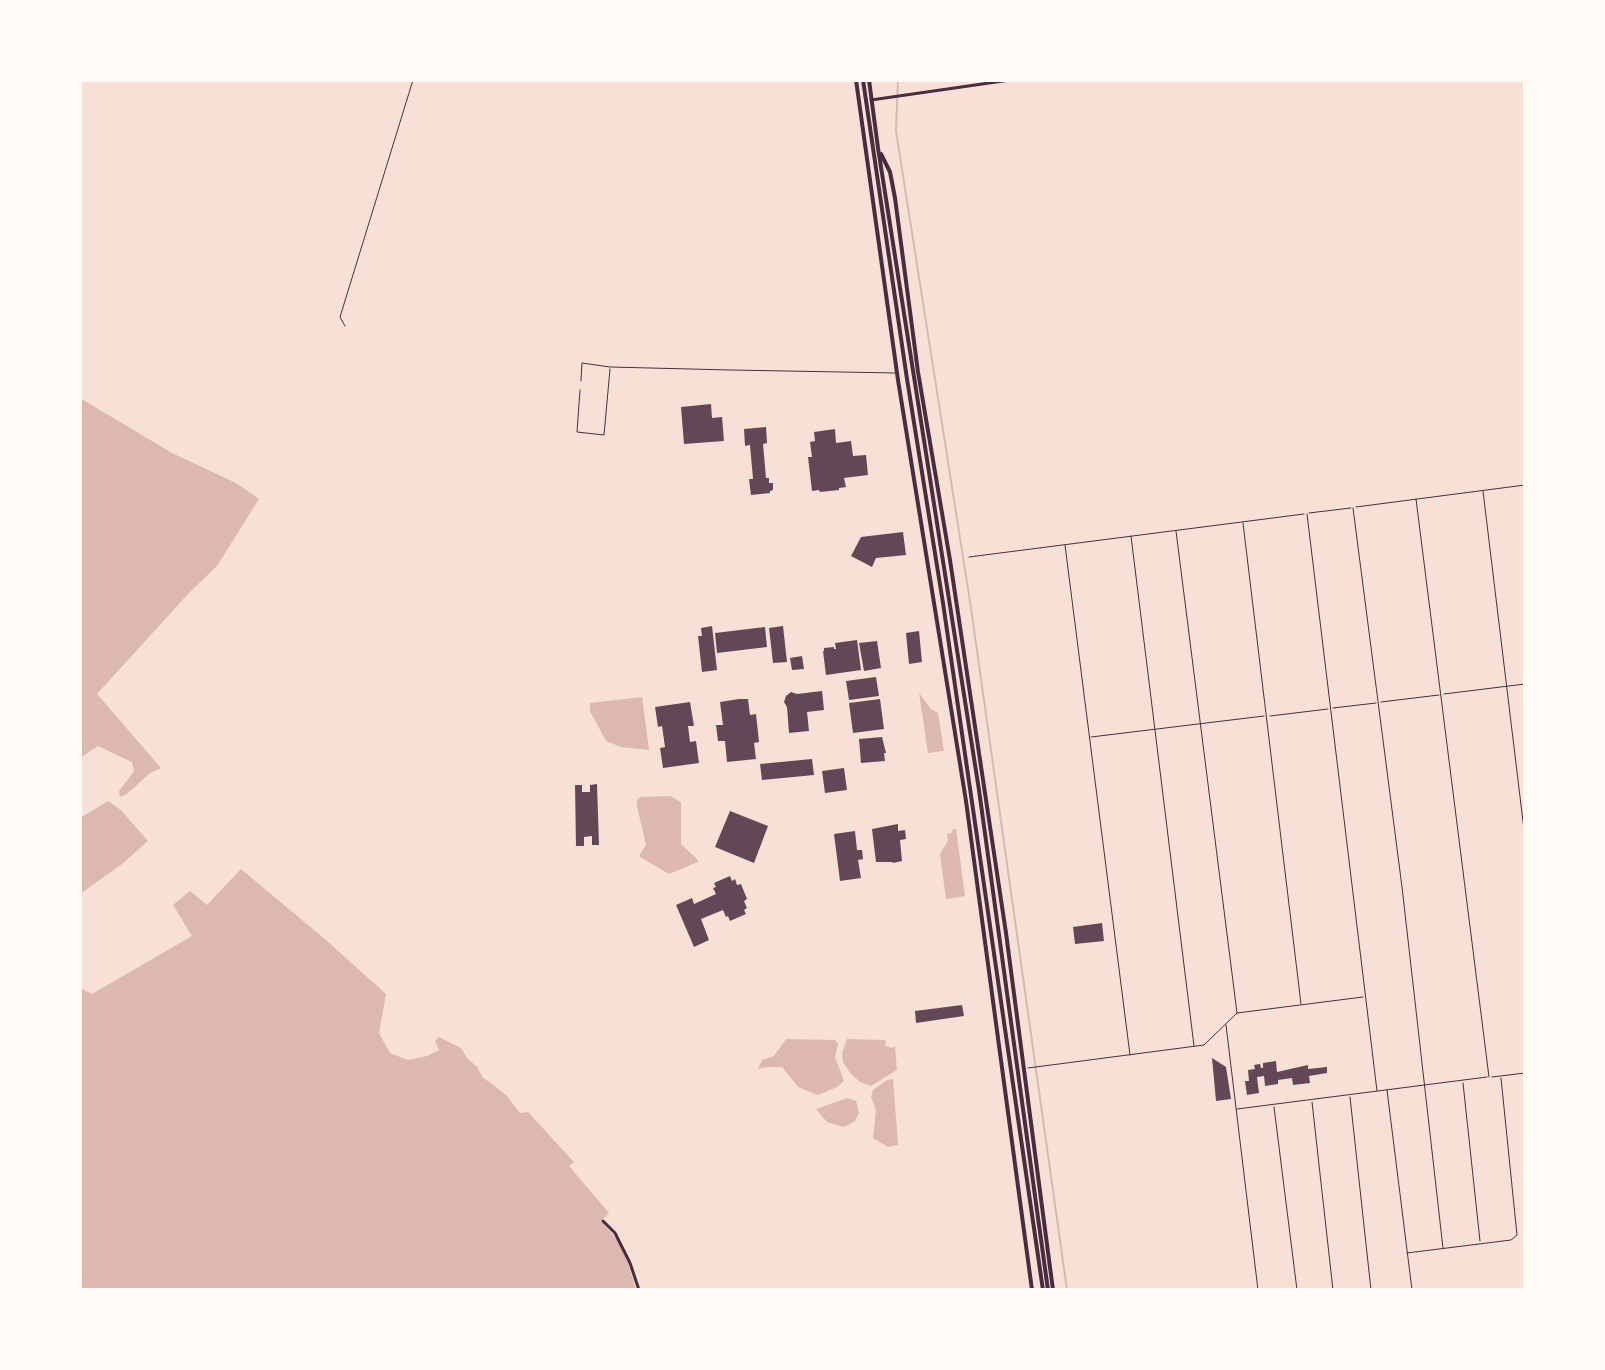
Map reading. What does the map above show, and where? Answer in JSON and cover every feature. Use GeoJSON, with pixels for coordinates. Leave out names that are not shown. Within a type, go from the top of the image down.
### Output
{"type":"FeatureCollection","features":[{"type":"Feature","properties":{"kind":"highway"},"geometry":{"type":"LineString","coordinates":[[856,80],[897,373],[1048,1290]]}},
{"type":"Feature","properties":{"kind":"highway"},"geometry":{"type":"LineString","coordinates":[[866,80],[906,372],[979,790],[1048,1290]]}},
{"type":"Feature","properties":{"kind":"highway"},"geometry":{"type":"LineString","coordinates":[[868,101],[950,560],[1027,1068],[1048,1290]]}},
{"type":"Feature","properties":{"kind":"highway"},"geometry":{"type":"LineString","coordinates":[[915,372],[971,792],[969,800],[1032,1290]]}},
{"type":"Feature","properties":{"kind":"highway"},"geometry":{"type":"LineString","coordinates":[[934,604],[946,602]]}},
{"type":"Feature","properties":{"kind":"highway"},"geometry":{"type":"LineString","coordinates":[[964,793],[979,790]]}},
{"type":"Feature","properties":{"kind":"highway"},"geometry":{"type":"LineString","coordinates":[[969,800],[980,798]]}},
{"type":"Feature","properties":{"kind":"street"},"geometry":{"type":"LineString","coordinates":[[868,101],[1010,80]]}},
{"type":"Feature","properties":{"kind":"street"},"geometry":{"type":"LineString","coordinates":[[603,1221],[615,1233],[639,1290]]}},
{"type":"Feature","properties":{"kind":"lane"},"geometry":{"type":"LineString","coordinates":[[345,326],[340,317],[413,80]]}},
{"type":"Feature","properties":{"kind":"lane"},"geometry":{"type":"LineString","coordinates":[[581,381],[582,363],[610,367],[897,373]]}},
{"type":"Feature","properties":{"kind":"lane"},"geometry":{"type":"LineString","coordinates":[[580,390],[577,432],[604,435],[610,367]]}},
{"type":"Feature","properties":{"kind":"lane"},"geometry":{"type":"LineString","coordinates":[[906,372],[915,372]]}},
{"type":"Feature","properties":{"kind":"lane"},"geometry":{"type":"LineString","coordinates":[[969,557],[1525,485]]}},
{"type":"Feature","properties":{"kind":"lane"},"geometry":{"type":"LineString","coordinates":[[1483,491],[1525,838]]}},
{"type":"Feature","properties":{"kind":"lane"},"geometry":{"type":"LineString","coordinates":[[1416,499],[1489,1077]]}},
{"type":"Feature","properties":{"kind":"lane"},"geometry":{"type":"LineString","coordinates":[[1353,508],[1443,1248]]}},
{"type":"Feature","properties":{"kind":"lane"},"geometry":{"type":"LineString","coordinates":[[1307,514],[1377,1091]]}},
{"type":"Feature","properties":{"kind":"lane"},"geometry":{"type":"LineString","coordinates":[[1243,522],[1301,1004]]}},
{"type":"Feature","properties":{"kind":"lane"},"geometry":{"type":"LineString","coordinates":[[1176,530],[1237,1013]]}},
{"type":"Feature","properties":{"kind":"lane"},"geometry":{"type":"LineString","coordinates":[[1131,536],[1194,1046]]}},
{"type":"Feature","properties":{"kind":"lane"},"geometry":{"type":"LineString","coordinates":[[1065,545],[1130,1055]]}},
{"type":"Feature","properties":{"kind":"lane"},"geometry":{"type":"LineString","coordinates":[[1090,737],[1525,684]]}},
{"type":"Feature","properties":{"kind":"lane"},"geometry":{"type":"LineString","coordinates":[[1011,1070],[1204,1045],[1237,1013],[1366,996]]}},
{"type":"Feature","properties":{"kind":"lane"},"geometry":{"type":"LineString","coordinates":[[1225,1023],[1258,1290]]}},
{"type":"Feature","properties":{"kind":"lane"},"geometry":{"type":"LineString","coordinates":[[1237,1109],[1525,1073]]}},
{"type":"Feature","properties":{"kind":"lane"},"geometry":{"type":"LineString","coordinates":[[1407,1253],[1511,1240],[1517,1235],[1501,1076]]}},
{"type":"Feature","properties":{"kind":"lane"},"geometry":{"type":"LineString","coordinates":[[1463,1080],[1481,1243]]}},
{"type":"Feature","properties":{"kind":"lane"},"geometry":{"type":"LineString","coordinates":[[1387,1089],[1412,1290],[1402,1290]]}},
{"type":"Feature","properties":{"kind":"lane"},"geometry":{"type":"LineString","coordinates":[[1350,1095],[1371,1290]]}},
{"type":"Feature","properties":{"kind":"lane"},"geometry":{"type":"LineString","coordinates":[[1312,1099],[1333,1290]]}},
{"type":"Feature","properties":{"kind":"lane"},"geometry":{"type":"LineString","coordinates":[[1274,1104],[1297,1290]]}},
{"type":"Feature","properties":{"kind":"shaded area"},"geometry":{"type":"Polygon","coordinates":[[[80,398],[172,453],[236,483],[259,499],[217,566],[97,694],[161,768],[120,797],[119,791],[134,771],[132,762],[98,746],[80,758],[80,398]]]}},
{"type":"Feature","properties":{"kind":"shaded area"},"geometry":{"type":"Polygon","coordinates":[[[919,693],[938,713],[944,751],[928,753],[919,693]]]}},
{"type":"Feature","properties":{"kind":"shaded area"},"geometry":{"type":"Polygon","coordinates":[[[642,697],[649,750],[621,747],[606,741],[590,711],[590,703],[642,697]]]}},
{"type":"Feature","properties":{"kind":"shaded area"},"geometry":{"type":"Polygon","coordinates":[[[670,796],[681,802],[681,844],[698,862],[669,874],[640,857],[646,845],[637,800],[640,797],[670,796]]]}},
{"type":"Feature","properties":{"kind":"shaded area"},"geometry":{"type":"Polygon","coordinates":[[[108,801],[121,810],[148,841],[80,894],[80,818],[108,801]]]}},
{"type":"Feature","properties":{"kind":"shaded area"},"geometry":{"type":"Polygon","coordinates":[[[956,829],[965,896],[946,899],[940,854],[948,841],[947,834],[952,833],[956,829]]]}},
{"type":"Feature","properties":{"kind":"shaded area"},"geometry":{"type":"Polygon","coordinates":[[[241,869],[386,994],[379,1033],[390,1053],[408,1060],[427,1056],[439,1050],[435,1041],[439,1037],[461,1048],[483,1078],[507,1096],[520,1113],[528,1112],[574,1162],[569,1166],[609,1213],[601,1221],[619,1242],[636,1290],[80,1290],[80,988],[92,994],[192,936],[173,905],[190,891],[207,905],[241,869]]]}},
{"type":"Feature","properties":{"kind":"shaded area"},"geometry":{"type":"Polygon","coordinates":[[[786,1039],[835,1040],[838,1044],[835,1057],[844,1081],[818,1095],[798,1087],[782,1067],[758,1069],[762,1060],[774,1056],[786,1039]]]}},
{"type":"Feature","properties":{"kind":"shaded area"},"geometry":{"type":"Polygon","coordinates":[[[847,1039],[885,1040],[886,1046],[895,1046],[897,1070],[871,1086],[860,1082],[843,1062],[842,1053],[847,1039]]]}},
{"type":"Feature","properties":{"kind":"shaded area"},"geometry":{"type":"Polygon","coordinates":[[[893,1079],[898,1145],[888,1147],[873,1138],[876,1110],[871,1097],[873,1090],[893,1079]]]}},
{"type":"Feature","properties":{"kind":"shaded area"},"geometry":{"type":"Polygon","coordinates":[[[848,1098],[856,1101],[859,1113],[855,1121],[844,1127],[827,1122],[816,1109],[848,1098]]]}},
{"type":"Feature","properties":{"kind":"building"},"geometry":{"type":"Polygon","coordinates":[[[711,404],[712,418],[722,417],[724,441],[684,444],[681,407],[711,404]]]}},
{"type":"Feature","properties":{"kind":"building"},"geometry":{"type":"Polygon","coordinates":[[[766,427],[767,443],[763,444],[766,478],[773,483],[773,490],[751,495],[750,445],[745,446],[744,429],[766,427]]]}},
{"type":"Feature","properties":{"kind":"building"},"geometry":{"type":"Polygon","coordinates":[[[835,429],[836,443],[851,441],[853,456],[866,455],[868,475],[844,478],[846,487],[839,490],[812,491],[808,457],[812,457],[810,442],[815,441],[814,432],[835,429]]]}},
{"type":"Feature","properties":{"kind":"building"},"geometry":{"type":"Polygon","coordinates":[[[903,532],[906,555],[876,558],[872,567],[851,556],[861,537],[903,532]]]}},
{"type":"Feature","properties":{"kind":"building"},"geometry":{"type":"Polygon","coordinates":[[[712,626],[717,670],[702,672],[698,636],[702,636],[701,628],[712,626]]]}},
{"type":"Feature","properties":{"kind":"building"},"geometry":{"type":"Polygon","coordinates":[[[783,626],[787,662],[773,663],[769,628],[783,626]]]}},
{"type":"Feature","properties":{"kind":"building"},"geometry":{"type":"Polygon","coordinates":[[[765,627],[767,647],[717,653],[715,633],[765,627]]]}},
{"type":"Feature","properties":{"kind":"building"},"geometry":{"type":"Polygon","coordinates":[[[919,631],[922,662],[909,664],[906,633],[919,631]]]}},
{"type":"Feature","properties":{"kind":"building"},"geometry":{"type":"Polygon","coordinates":[[[857,640],[861,670],[826,675],[824,648],[836,649],[835,643],[857,640]]]}},
{"type":"Feature","properties":{"kind":"building"},"geometry":{"type":"Polygon","coordinates":[[[877,641],[881,668],[864,671],[859,643],[877,641]]]}},
{"type":"Feature","properties":{"kind":"building"},"geometry":{"type":"Polygon","coordinates":[[[802,656],[804,669],[792,670],[790,658],[802,656]]]}},
{"type":"Feature","properties":{"kind":"building"},"geometry":{"type":"Polygon","coordinates":[[[876,677],[879,696],[849,700],[846,681],[876,677]]]}},
{"type":"Feature","properties":{"kind":"building"},"geometry":{"type":"Polygon","coordinates":[[[822,691],[824,710],[807,712],[809,731],[789,733],[784,702],[786,696],[791,692],[822,691]]]}},
{"type":"Feature","properties":{"kind":"building"},"geometry":{"type":"Polygon","coordinates":[[[748,699],[750,715],[756,714],[759,742],[754,743],[756,759],[727,762],[725,741],[718,741],[716,725],[723,725],[720,702],[748,699]]]}},
{"type":"Feature","properties":{"kind":"building"},"geometry":{"type":"Polygon","coordinates":[[[880,699],[884,729],[853,733],[849,703],[880,699]]]}},
{"type":"Feature","properties":{"kind":"building"},"geometry":{"type":"Polygon","coordinates":[[[690,702],[694,726],[688,726],[690,742],[696,741],[699,763],[663,768],[660,748],[665,747],[655,707],[690,702]]]}},
{"type":"Feature","properties":{"kind":"building"},"geometry":{"type":"Polygon","coordinates":[[[882,737],[885,761],[861,763],[859,739],[882,737]]]}},
{"type":"Feature","properties":{"kind":"building"},"geometry":{"type":"Polygon","coordinates":[[[812,759],[814,775],[762,780],[760,764],[812,759]]]}},
{"type":"Feature","properties":{"kind":"building"},"geometry":{"type":"Polygon","coordinates":[[[844,768],[847,790],[825,793],[822,771],[844,768]]]}},
{"type":"Feature","properties":{"kind":"building"},"geometry":{"type":"Polygon","coordinates":[[[597,784],[599,845],[592,845],[592,836],[584,837],[584,846],[576,846],[575,785],[582,785],[582,792],[590,792],[590,785],[597,784]]]}},
{"type":"Feature","properties":{"kind":"building"},"geometry":{"type":"Polygon","coordinates":[[[730,811],[768,826],[754,863],[715,847],[730,811]]]}},
{"type":"Feature","properties":{"kind":"building"},"geometry":{"type":"Polygon","coordinates":[[[898,824],[898,831],[905,830],[906,839],[900,840],[902,861],[876,862],[872,829],[898,824]]]}},
{"type":"Feature","properties":{"kind":"building"},"geometry":{"type":"Polygon","coordinates":[[[855,831],[857,850],[862,850],[863,859],[858,860],[861,878],[840,881],[834,834],[855,831]]]}},
{"type":"Feature","properties":{"kind":"building"},"geometry":{"type":"Polygon","coordinates":[[[730,876],[737,885],[741,884],[747,899],[744,901],[746,914],[730,921],[723,910],[701,919],[709,940],[694,947],[676,905],[692,898],[694,904],[716,894],[714,883],[730,876]]]}},
{"type":"Feature","properties":{"kind":"building"},"geometry":{"type":"Polygon","coordinates":[[[1102,923],[1104,941],[1075,944],[1073,927],[1102,923]]]}},
{"type":"Feature","properties":{"kind":"building"},"geometry":{"type":"Polygon","coordinates":[[[962,1005],[964,1016],[916,1023],[915,1011],[962,1005]]]}},
{"type":"Feature","properties":{"kind":"building"},"geometry":{"type":"Polygon","coordinates":[[[1212,1058],[1226,1067],[1231,1099],[1216,1101],[1212,1058]]]}},
{"type":"Feature","properties":{"kind":"building"},"geometry":{"type":"Polygon","coordinates":[[[1276,1061],[1277,1072],[1308,1065],[1308,1069],[1327,1067],[1327,1073],[1309,1076],[1310,1083],[1293,1085],[1292,1078],[1265,1086],[1264,1076],[1257,1077],[1259,1093],[1247,1095],[1245,1081],[1249,1081],[1248,1070],[1255,1069],[1254,1065],[1260,1064],[1263,1068],[1263,1063],[1276,1061]]]}},
{"type":"Feature","properties":{"kind":"waterway"},"geometry":{"type":"LineString","coordinates":[[898,80],[896,131],[971,608],[1067,1290]]}}]}
